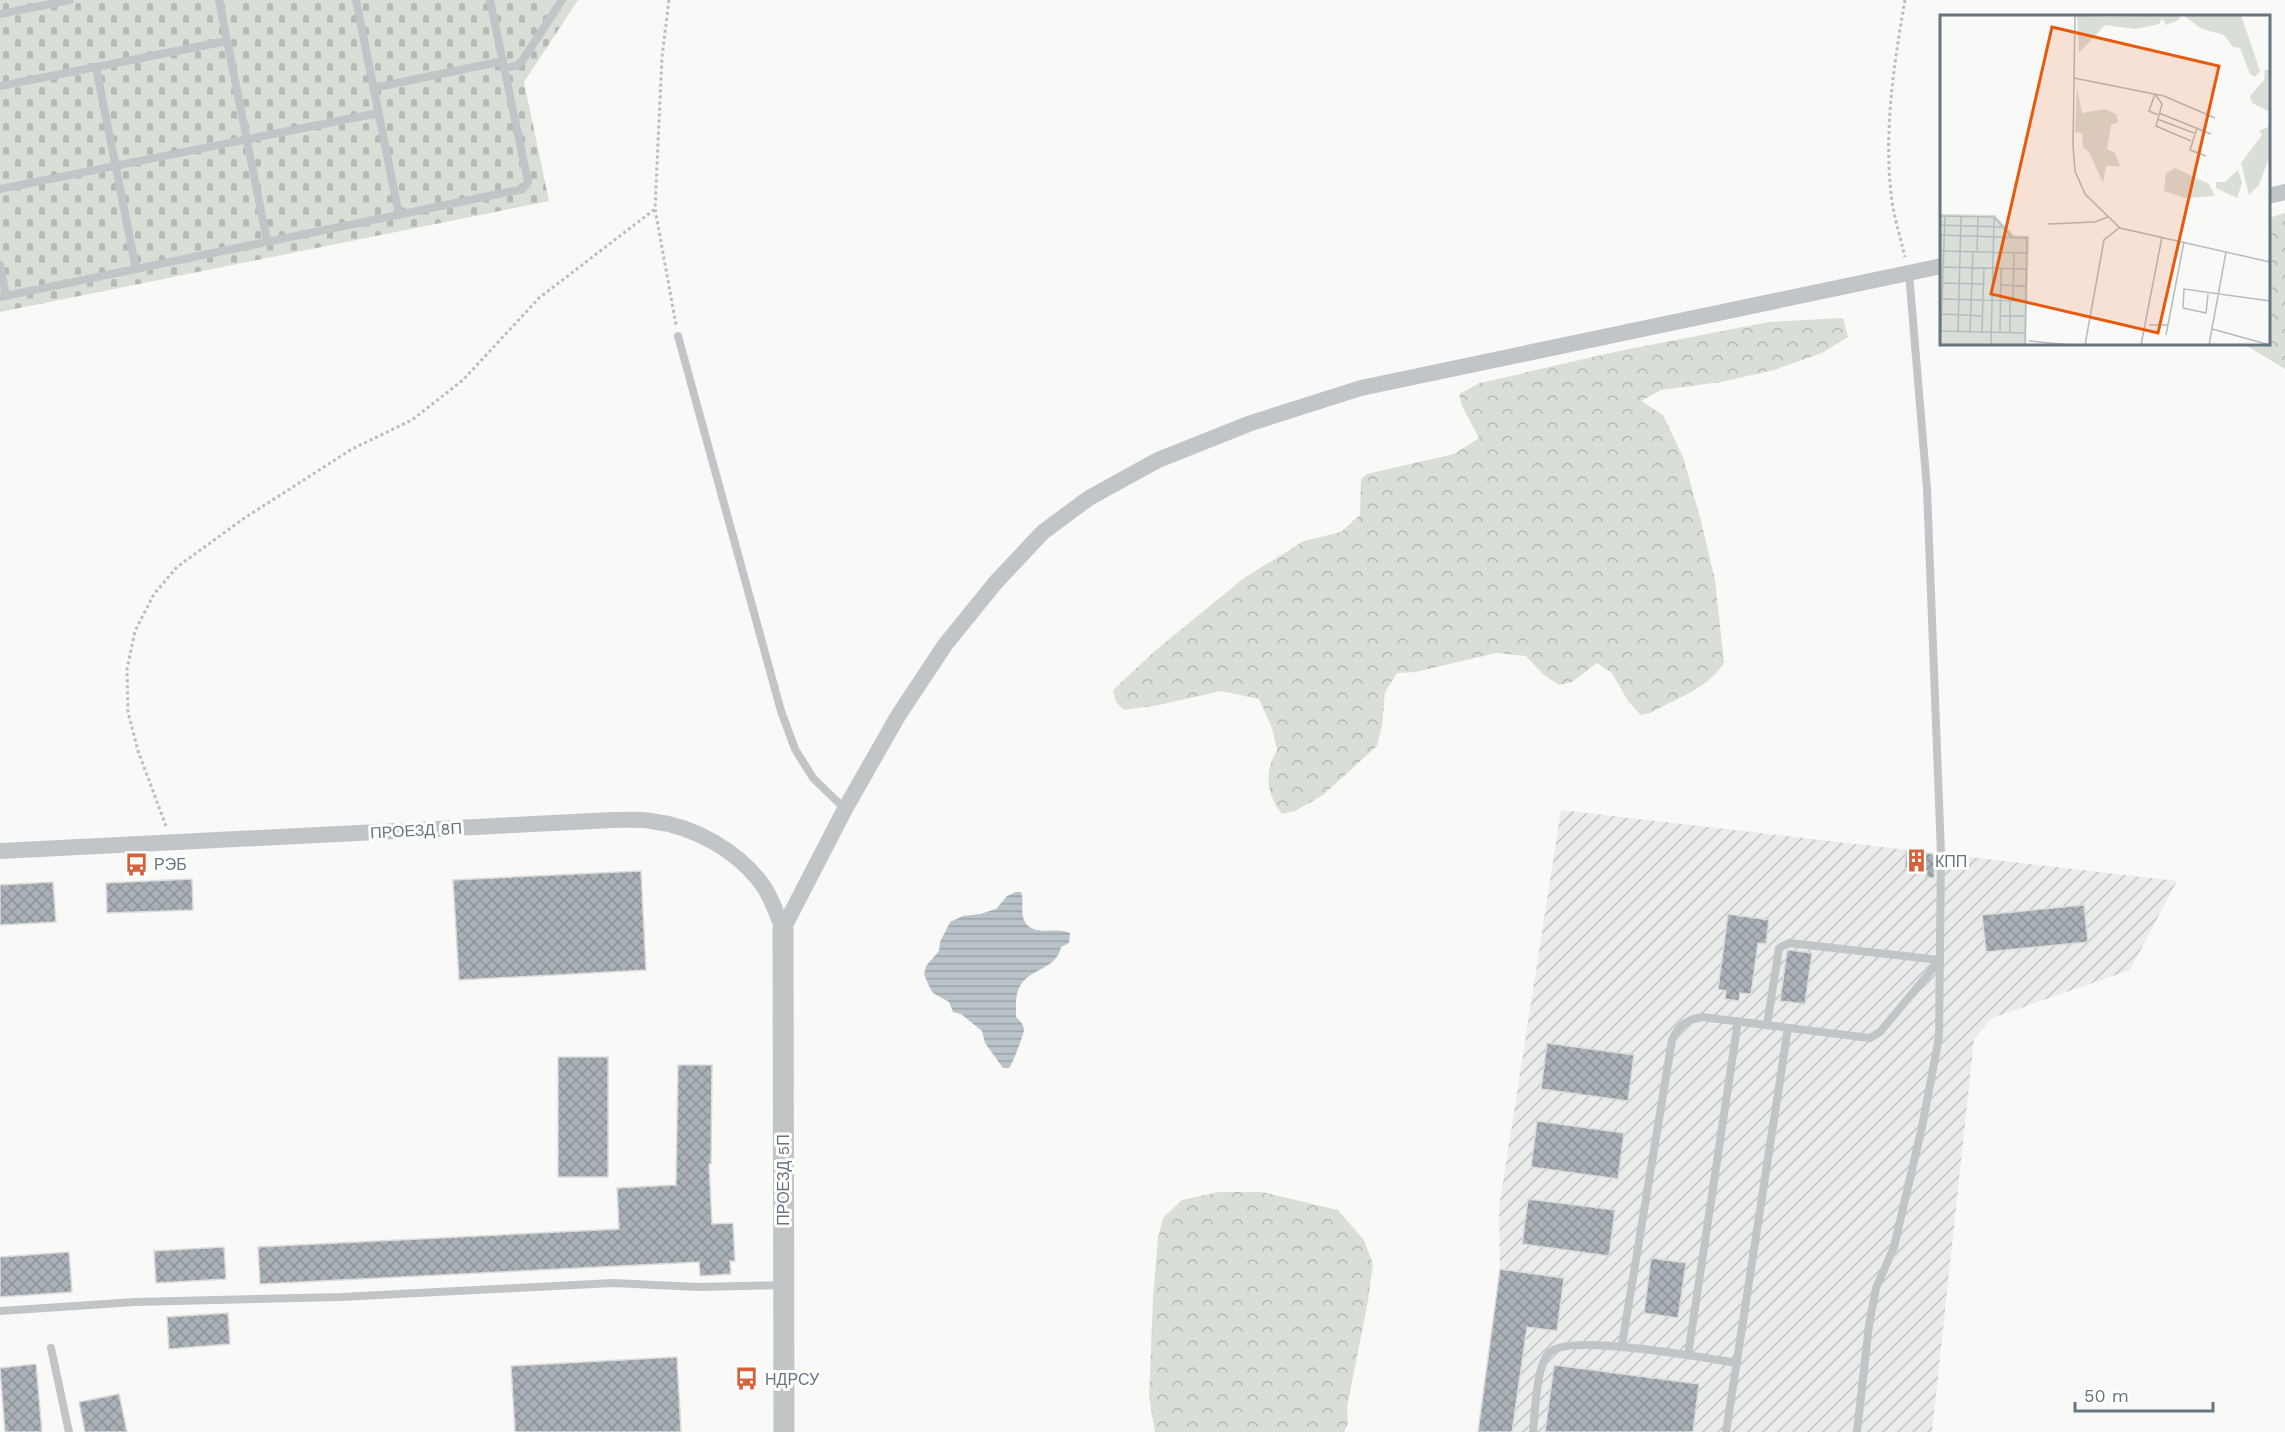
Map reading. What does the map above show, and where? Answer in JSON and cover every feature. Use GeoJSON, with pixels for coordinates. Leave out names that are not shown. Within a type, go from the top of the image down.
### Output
{"type":"FeatureCollection","features":[{"type":"Feature","properties":{"kind":"street"},"geometry":{"type":"LineString","coordinates":[[2270,196],[2285,192]]}},
{"type":"Feature","properties":{"kind":"street"},"geometry":{"type":"LineString","coordinates":[[783,929],[845,809],[898,716],[945,645],[996,582],[1043,532],[1089,498],[1158,460],[1251,423],[1361,388],[1940,266]]}},
{"type":"Feature","properties":{"kind":"street","name":"ПРОЕЗД 8П"},"geometry":{"type":"LineString","coordinates":[[0,851],[614,820],[651,821],[689,830],[720,846],[745,865],[765,888],[783,929]]}},
{"type":"Feature","properties":{"kind":"street","name":"ПРОЕЗД 5П"},"geometry":{"type":"LineString","coordinates":[[783,929],[784,1432]]}},
{"type":"Feature","properties":{"kind":"lane"},"geometry":{"type":"LineString","coordinates":[[0,14],[70,0]]}},
{"type":"Feature","properties":{"kind":"lane"},"geometry":{"type":"LineString","coordinates":[[219,0],[267,241]]}},
{"type":"Feature","properties":{"kind":"lane"},"geometry":{"type":"LineString","coordinates":[[356,0],[399,215]]}},
{"type":"Feature","properties":{"kind":"lane"},"geometry":{"type":"LineString","coordinates":[[0,265],[3,297],[523,189],[528,182],[490,0]]}},
{"type":"Feature","properties":{"kind":"lane"},"geometry":{"type":"LineString","coordinates":[[373,88],[503,65],[516,66],[562,0]]}},
{"type":"Feature","properties":{"kind":"lane"},"geometry":{"type":"LineString","coordinates":[[0,86],[227,41]]}},
{"type":"Feature","properties":{"kind":"lane"},"geometry":{"type":"LineString","coordinates":[[96,67],[136,268]]}},
{"type":"Feature","properties":{"kind":"lane"},"geometry":{"type":"LineString","coordinates":[[0,189],[378,113]]}},
{"type":"Feature","properties":{"kind":"lane"},"geometry":{"type":"LineString","coordinates":[[1857,1432],[1869,1325],[1876,1288],[1894,1247],[1922,1127],[1939,1037],[1941,854],[1927,489],[1909,273]]}},
{"type":"Feature","properties":{"kind":"lane"},"geometry":{"type":"LineString","coordinates":[[678,336],[782,711],[795,749],[813,778],[845,809]]}},
{"type":"Feature","properties":{"kind":"lane"},"geometry":{"type":"LineString","coordinates":[[1767,1025],[1779,948],[1789,943],[1940,960]]}},
{"type":"Feature","properties":{"kind":"lane"},"geometry":{"type":"LineString","coordinates":[[1622,1345],[1672,1040],[1678,1027],[1688,1020],[1702,1017],[1870,1038],[1880,1032],[1940,960]]}},
{"type":"Feature","properties":{"kind":"lane"},"geometry":{"type":"LineString","coordinates":[[1688,1355],[1738,1021]]}},
{"type":"Feature","properties":{"kind":"lane"},"geometry":{"type":"LineString","coordinates":[[1726,1432],[1788,1028]]}},
{"type":"Feature","properties":{"kind":"lane"},"geometry":{"type":"LineString","coordinates":[[0,1311],[135,1302],[341,1297],[613,1283],[698,1287],[783,1285]]}},
{"type":"Feature","properties":{"kind":"lane"},"geometry":{"type":"LineString","coordinates":[[1533,1432],[1542,1365],[1549,1352],[1559,1347],[1622,1345],[1737,1363]]}},
{"type":"Feature","properties":{"kind":"lane"},"geometry":{"type":"LineString","coordinates":[[51,1348],[69,1432]]}},
{"type":"Feature","properties":{"kind":"path"},"geometry":{"type":"LineString","coordinates":[[669,0],[662,57],[655,209],[678,336]]}},
{"type":"Feature","properties":{"kind":"path"},"geometry":{"type":"LineString","coordinates":[[1905,0],[1899,33],[1888,145],[1891,195],[1909,273]]}},
{"type":"Feature","properties":{"kind":"path"},"geometry":{"type":"LineString","coordinates":[[172,843],[138,751],[128,712],[127,669],[135,631],[154,594],[177,567],[243,519],[352,448],[412,420],[463,380],[539,298],[655,209]]}},
{"type":"Feature","properties":{"kind":"shaded area"},"geometry":{"type":"Polygon","coordinates":[[[1561,810],[2177,881],[2130,970],[1992,1018],[1974,1039],[1932,1432],[1478,1432],[1500,1269],[1499,1208],[1561,810]]]}},
{"type":"Feature","properties":{"kind":"shaded area"},"geometry":{"type":"Polygon","coordinates":[[[1021,892],[1023,917],[1031,928],[1070,933],[1069,943],[1061,947],[1054,960],[1029,976],[1019,988],[1016,999],[1016,1017],[1024,1030],[1011,1066],[1003,1068],[985,1043],[982,1031],[961,1014],[953,1012],[949,1002],[933,993],[924,974],[926,966],[939,951],[940,942],[950,922],[963,916],[996,909],[1007,896],[1021,892]]]}},
{"type":"Feature","properties":{"kind":"green space"},"geometry":{"type":"Polygon","coordinates":[[[0,0],[578,0],[524,82],[549,201],[0,312],[0,0]]]}},
{"type":"Feature","properties":{"kind":"green space"},"geometry":{"type":"Polygon","coordinates":[[[2285,213],[2285,369],[2246,345],[2270,345],[2270,218],[2285,213]]]}},
{"type":"Feature","properties":{"kind":"green space"},"geometry":{"type":"Polygon","coordinates":[[[1843,318],[1848,337],[1822,353],[1774,370],[1721,382],[1661,390],[1641,401],[1663,415],[1683,457],[1715,580],[1724,663],[1710,679],[1680,698],[1641,715],[1628,701],[1612,673],[1597,663],[1572,682],[1559,685],[1544,675],[1526,656],[1496,653],[1416,672],[1397,673],[1385,692],[1382,726],[1377,746],[1323,795],[1295,811],[1282,814],[1273,799],[1269,783],[1270,766],[1277,750],[1272,728],[1259,699],[1221,691],[1159,705],[1124,710],[1116,702],[1113,690],[1156,650],[1244,578],[1304,541],[1341,532],[1360,515],[1361,479],[1367,474],[1454,454],[1479,438],[1462,406],[1459,394],[1480,383],[1619,351],[1769,322],[1843,318]]]}},
{"type":"Feature","properties":{"kind":"green space"},"geometry":{"type":"Polygon","coordinates":[[[1219,1192],[1262,1192],[1338,1210],[1364,1240],[1373,1264],[1347,1407],[1348,1423],[1344,1432],[1155,1432],[1149,1397],[1153,1298],[1158,1238],[1163,1218],[1182,1200],[1219,1192]]]}},
{"type":"Feature","properties":{"kind":"building","name":"КПП"},"geometry":{"type":"Polygon","coordinates":[[[1906,851],[1935,854],[1934,878],[1926,877],[1927,871],[1905,868],[1906,851]]]}},
{"type":"Feature","properties":{"kind":"building"},"geometry":{"type":"Polygon","coordinates":[[[641,871],[646,970],[459,980],[453,880],[641,871]]]}},
{"type":"Feature","properties":{"kind":"building"},"geometry":{"type":"Polygon","coordinates":[[[192,879],[193,910],[107,913],[106,883],[192,879]]]}},
{"type":"Feature","properties":{"kind":"building"},"geometry":{"type":"Polygon","coordinates":[[[53,882],[56,922],[0,925],[0,885],[53,882]]]}},
{"type":"Feature","properties":{"kind":"building"},"geometry":{"type":"Polygon","coordinates":[[[2084,905],[2088,942],[1986,952],[1982,915],[2084,905]]]}},
{"type":"Feature","properties":{"kind":"building"},"geometry":{"type":"Polygon","coordinates":[[[1728,914],[1769,920],[1766,944],[1758,943],[1751,994],[1740,993],[1739,1001],[1725,999],[1726,991],[1718,989],[1728,914]]]}},
{"type":"Feature","properties":{"kind":"building"},"geometry":{"type":"Polygon","coordinates":[[[1789,950],[1812,953],[1805,1004],[1780,1001],[1789,950]]]}},
{"type":"Feature","properties":{"kind":"building"},"geometry":{"type":"Polygon","coordinates":[[[1547,1043],[1634,1055],[1628,1101],[1541,1089],[1547,1043]]]}},
{"type":"Feature","properties":{"kind":"building"},"geometry":{"type":"Polygon","coordinates":[[[558,1057],[608,1057],[608,1177],[558,1177],[558,1057]]]}},
{"type":"Feature","properties":{"kind":"building"},"geometry":{"type":"Polygon","coordinates":[[[678,1065],[712,1065],[711,1164],[709,1164],[712,1224],[733,1223],[735,1261],[730,1261],[731,1274],[700,1276],[699,1262],[260,1284],[258,1247],[619,1229],[617,1188],[676,1185],[678,1065]]]}},
{"type":"Feature","properties":{"kind":"building"},"geometry":{"type":"Polygon","coordinates":[[[1537,1121],[1624,1133],[1618,1179],[1531,1167],[1537,1121]]]}},
{"type":"Feature","properties":{"kind":"building"},"geometry":{"type":"Polygon","coordinates":[[[1528,1199],[1615,1210],[1609,1256],[1522,1244],[1528,1199]]]}},
{"type":"Feature","properties":{"kind":"building"},"geometry":{"type":"Polygon","coordinates":[[[224,1247],[226,1279],[156,1283],[154,1251],[224,1247]]]}},
{"type":"Feature","properties":{"kind":"building"},"geometry":{"type":"Polygon","coordinates":[[[69,1252],[72,1292],[0,1297],[0,1257],[69,1252]]]}},
{"type":"Feature","properties":{"kind":"building"},"geometry":{"type":"Polygon","coordinates":[[[1651,1258],[1686,1263],[1678,1318],[1644,1313],[1651,1258]]]}},
{"type":"Feature","properties":{"kind":"building"},"geometry":{"type":"Polygon","coordinates":[[[1500,1269],[1564,1278],[1557,1331],[1527,1327],[1512,1432],[1478,1432],[1500,1269]]]}},
{"type":"Feature","properties":{"kind":"building"},"geometry":{"type":"Polygon","coordinates":[[[228,1313],[230,1344],[169,1349],[167,1317],[228,1313]]]}},
{"type":"Feature","properties":{"kind":"building"},"geometry":{"type":"Polygon","coordinates":[[[677,1357],[681,1432],[515,1432],[511,1366],[677,1357]]]}},
{"type":"Feature","properties":{"kind":"building"},"geometry":{"type":"Polygon","coordinates":[[[36,1364],[42,1432],[5,1432],[0,1368],[36,1364]]]}},
{"type":"Feature","properties":{"kind":"building"},"geometry":{"type":"Polygon","coordinates":[[[1554,1365],[1699,1384],[1693,1432],[1545,1432],[1554,1365]]]}},
{"type":"Feature","properties":{"kind":"building"},"geometry":{"type":"Polygon","coordinates":[[[119,1394],[127,1432],[85,1432],[79,1402],[119,1394]]]}},
{"type":"Feature","properties":{"kind":"place","name":"КПП"},"geometry":{"type":"Point","coordinates":[1917,861]}},
{"type":"Feature","properties":{"kind":"place","name":"РЭБ"},"geometry":{"type":"Point","coordinates":[136,864]}},
{"type":"Feature","properties":{"kind":"place","name":"НДРСУ"},"geometry":{"type":"Point","coordinates":[747,1379]}}]}
